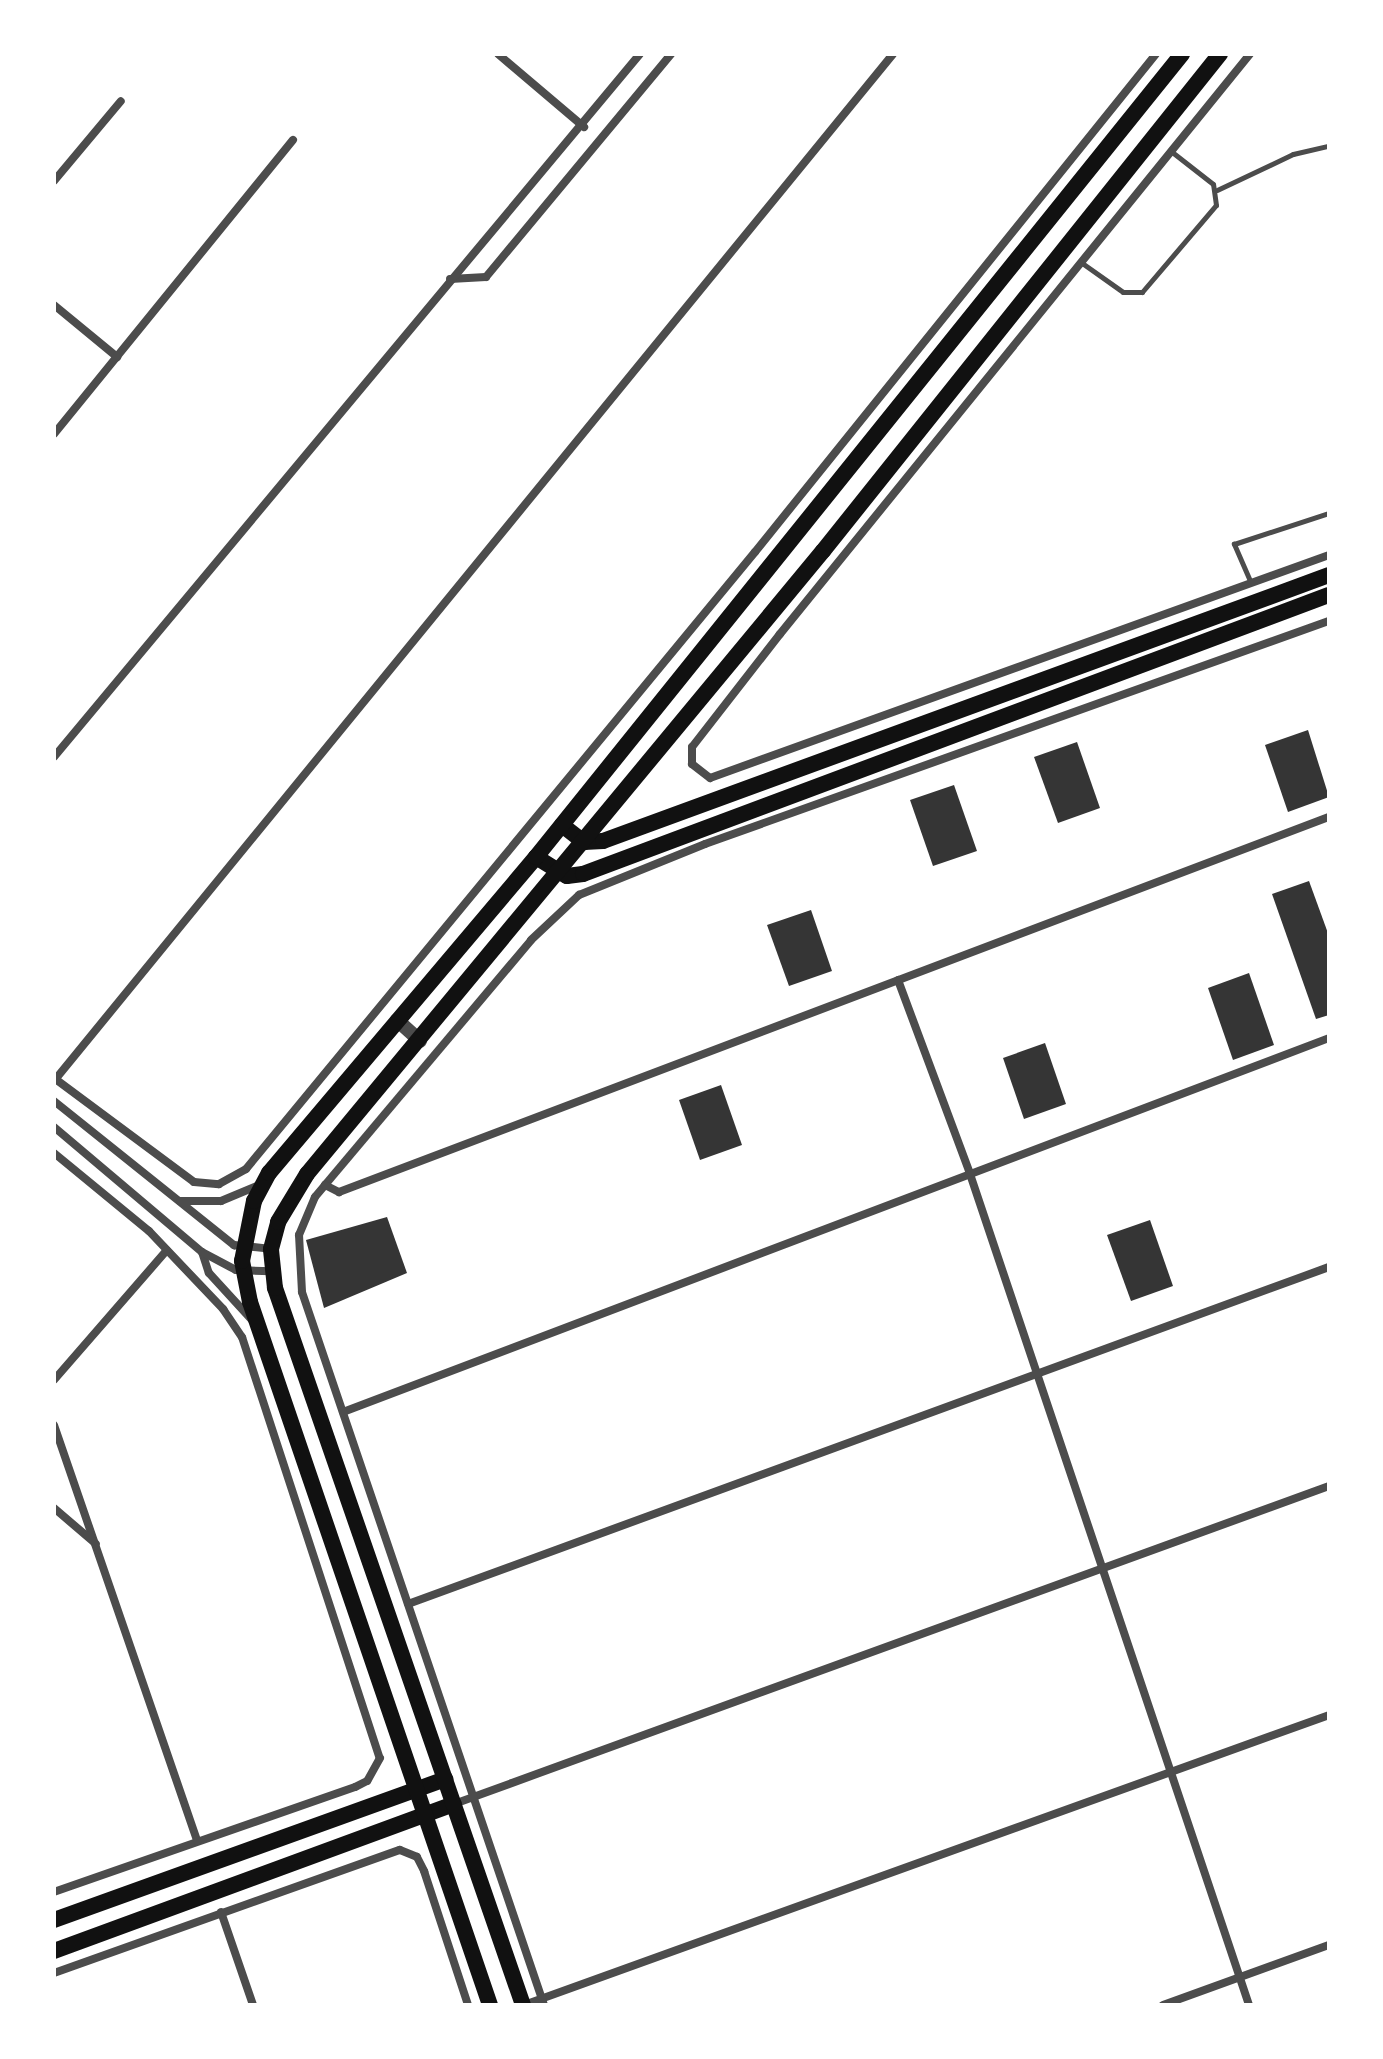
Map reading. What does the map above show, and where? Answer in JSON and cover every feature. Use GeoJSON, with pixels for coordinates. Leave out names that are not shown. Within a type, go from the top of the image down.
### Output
{"type":"FeatureCollection","features":[{"type":"Feature","properties":{"kind":"main road"},"geometry":{"type":"LineString","coordinates":[[490,2005],[242,1271],[243,1248],[261,1184],[536,857],[1182,54]]}},
{"type":"Feature","properties":{"kind":"main road"},"geometry":{"type":"LineString","coordinates":[[523,2005],[271,1271],[271,1249],[282,1213],[307,1174],[560,873],[1220,54]]}},
{"type":"Feature","properties":{"kind":"main road"},"geometry":{"type":"LineString","coordinates":[[562,825],[584,842],[603,841],[1329,575]]}},
{"type":"Feature","properties":{"kind":"main road"},"geometry":{"type":"LineString","coordinates":[[536,857],[560,873],[583,874],[1329,595]]}},
{"type":"Feature","properties":{"kind":"main road"},"geometry":{"type":"LineString","coordinates":[[54,1920],[445,1779]]}},
{"type":"Feature","properties":{"kind":"main road"},"geometry":{"type":"LineString","coordinates":[[54,1951],[454,1804]]}},
{"type":"Feature","properties":{"kind":"street"},"geometry":{"type":"LineString","coordinates":[[498,54],[584,127]]}},
{"type":"Feature","properties":{"kind":"street"},"geometry":{"type":"LineString","coordinates":[[54,757],[450,279],[584,127],[640,54]]}},
{"type":"Feature","properties":{"kind":"street"},"geometry":{"type":"LineString","coordinates":[[450,279],[486,277],[671,54]]}},
{"type":"Feature","properties":{"kind":"street"},"geometry":{"type":"LineString","coordinates":[[893,54],[55,1079],[194,1182],[219,1184],[246,1169],[605,737],[1156,54]]}},
{"type":"Feature","properties":{"kind":"street"},"geometry":{"type":"LineString","coordinates":[[1250,54],[770,646],[692,747],[692,764],[710,778],[1329,555]]}},
{"type":"Feature","properties":{"kind":"street"},"geometry":{"type":"LineString","coordinates":[[54,181],[121,101]]}},
{"type":"Feature","properties":{"kind":"street"},"geometry":{"type":"LineString","coordinates":[[54,434],[293,140]]}},
{"type":"Feature","properties":{"kind":"street"},"geometry":{"type":"LineString","coordinates":[[54,305],[117,357]]}},
{"type":"Feature","properties":{"kind":"street"},"geometry":{"type":"LineString","coordinates":[[543,2002],[298,1272],[299,1235],[325,1185],[531,940],[579,895],[705,844],[1329,621]]}},
{"type":"Feature","properties":{"kind":"street"},"geometry":{"type":"LineString","coordinates":[[325,1185],[339,1192],[1329,817]]}},
{"type":"Feature","properties":{"kind":"street"},"geometry":{"type":"LineString","coordinates":[[898,980],[969,1171],[1249,2005]]}},
{"type":"Feature","properties":{"kind":"street"},"geometry":{"type":"LineString","coordinates":[[397,1020],[420,1041]]}},
{"type":"Feature","properties":{"kind":"street"},"geometry":{"type":"LineString","coordinates":[[343,1412],[969,1171],[1329,1038]]}},
{"type":"Feature","properties":{"kind":"street"},"geometry":{"type":"LineString","coordinates":[[54,1101],[243,1248],[271,1249]]}},
{"type":"Feature","properties":{"kind":"street"},"geometry":{"type":"LineString","coordinates":[[54,1127],[202,1252],[242,1271],[271,1271]]}},
{"type":"Feature","properties":{"kind":"street"},"geometry":{"type":"LineString","coordinates":[[54,1153],[167,1250],[223,1309],[252,1358],[379,1746],[377,1769],[367,1781],[54,1892]]}},
{"type":"Feature","properties":{"kind":"street"},"geometry":{"type":"LineString","coordinates":[[180,1201],[221,1201],[261,1184]]}},
{"type":"Feature","properties":{"kind":"street"},"geometry":{"type":"LineString","coordinates":[[54,1380],[167,1250]]}},
{"type":"Feature","properties":{"kind":"street"},"geometry":{"type":"LineString","coordinates":[[202,1252],[209,1273],[259,1327]]}},
{"type":"Feature","properties":{"kind":"street"},"geometry":{"type":"LineString","coordinates":[[408,1604],[1329,1267]]}},
{"type":"Feature","properties":{"kind":"street"},"geometry":{"type":"LineString","coordinates":[[54,1425],[197,1841]]}},
{"type":"Feature","properties":{"kind":"street"},"geometry":{"type":"LineString","coordinates":[[454,1804],[1329,1486]]}},
{"type":"Feature","properties":{"kind":"street"},"geometry":{"type":"LineString","coordinates":[[54,1508],[97,1544]]}},
{"type":"Feature","properties":{"kind":"street"},"geometry":{"type":"LineString","coordinates":[[523,2005],[543,2002],[1329,1715]]}},
{"type":"Feature","properties":{"kind":"street"},"geometry":{"type":"LineString","coordinates":[[372,1834],[379,1854]]}},
{"type":"Feature","properties":{"kind":"street"},"geometry":{"type":"LineString","coordinates":[[54,1973],[379,1854],[410,1852],[424,1871],[468,2005]]}},
{"type":"Feature","properties":{"kind":"street"},"geometry":{"type":"LineString","coordinates":[[424,1871],[443,1864]]}},
{"type":"Feature","properties":{"kind":"street"},"geometry":{"type":"LineString","coordinates":[[221,1912],[253,2005]]}},
{"type":"Feature","properties":{"kind":"street"},"geometry":{"type":"LineString","coordinates":[[1163,2005],[1329,1945]]}},
{"type":"Feature","properties":{"kind":"lane"},"geometry":{"type":"LineString","coordinates":[[1217,190],[1279,160],[1329,146]]}},
{"type":"Feature","properties":{"kind":"lane"},"geometry":{"type":"LineString","coordinates":[[1172,152],[1217,190]]}},
{"type":"Feature","properties":{"kind":"lane"},"geometry":{"type":"LineString","coordinates":[[1082,263],[1123,292],[1142,292],[1216,205],[1217,190]]}},
{"type":"Feature","properties":{"kind":"lane"},"geometry":{"type":"LineString","coordinates":[[1251,583],[1234,544],[1329,513]]}},
{"type":"Feature","properties":{"kind":"building"},"geometry":{"type":"Polygon","coordinates":[[[1308,730],[1329,797],[1288,812],[1265,745],[1308,730]]]}},
{"type":"Feature","properties":{"kind":"building"},"geometry":{"type":"Polygon","coordinates":[[[1077,742],[1100,808],[1058,823],[1034,757],[1077,742]]]}},
{"type":"Feature","properties":{"kind":"building"},"geometry":{"type":"Polygon","coordinates":[[[954,785],[977,851],[933,866],[910,800],[954,785]]]}},
{"type":"Feature","properties":{"kind":"building"},"geometry":{"type":"Polygon","coordinates":[[[1309,881],[1329,936],[1329,1015],[1316,1019],[1272,894],[1309,881]]]}},
{"type":"Feature","properties":{"kind":"building"},"geometry":{"type":"Polygon","coordinates":[[[811,910],[832,971],[789,986],[767,925],[811,910]]]}},
{"type":"Feature","properties":{"kind":"building"},"geometry":{"type":"Polygon","coordinates":[[[1249,973],[1274,1045],[1233,1060],[1208,988],[1249,973]]]}},
{"type":"Feature","properties":{"kind":"building"},"geometry":{"type":"Polygon","coordinates":[[[1045,1043],[1066,1104],[1024,1119],[1003,1058],[1045,1043]]]}},
{"type":"Feature","properties":{"kind":"building"},"geometry":{"type":"Polygon","coordinates":[[[721,1085],[742,1145],[700,1160],[679,1100],[721,1085]]]}},
{"type":"Feature","properties":{"kind":"building"},"geometry":{"type":"Polygon","coordinates":[[[387,1217],[407,1273],[324,1308],[306,1240],[387,1217]]]}},
{"type":"Feature","properties":{"kind":"building"},"geometry":{"type":"Polygon","coordinates":[[[1150,1220],[1173,1286],[1131,1301],[1107,1235],[1150,1220]]]}}]}
